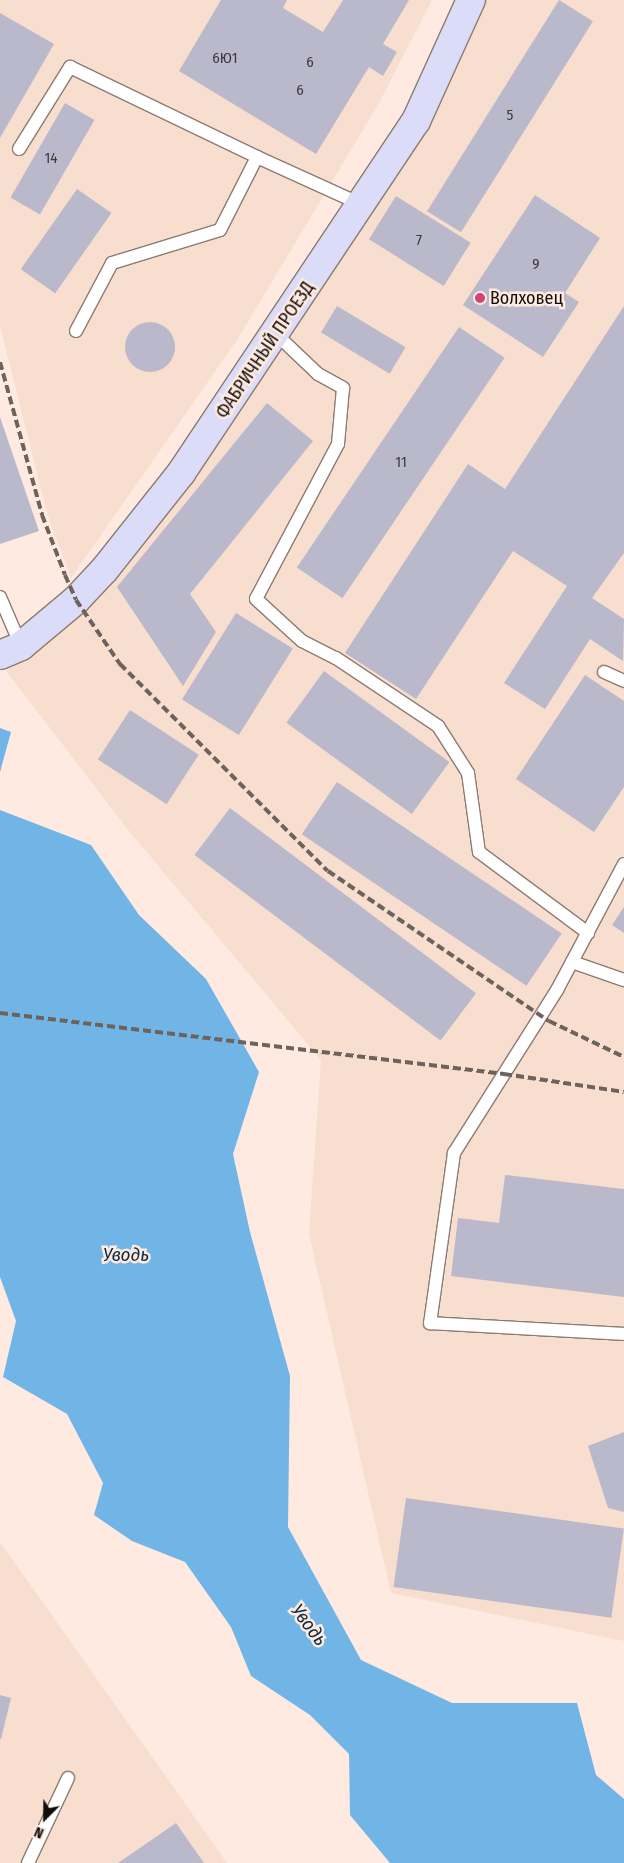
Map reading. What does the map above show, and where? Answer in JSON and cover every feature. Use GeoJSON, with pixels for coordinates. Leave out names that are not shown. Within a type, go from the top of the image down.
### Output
{"type":"FeatureCollection","features":[{"type":"Feature","properties":{"kind":"main road","name":"ФАБРИЧНЫЙ ПРОЕЗД"},"geometry":{"type":"LineString","coordinates":[[10,650],[76,600],[105,569],[182,473],[363,205],[416,121],[471,0]]}},
{"type":"Feature","properties":{"kind":"lane"},"geometry":{"type":"LineString","coordinates":[[19,149],[70,67],[257,158],[363,205]]}},
{"type":"Feature","properties":{"kind":"lane"},"geometry":{"type":"LineString","coordinates":[[76,331],[112,263],[220,230],[257,158]]}},
{"type":"Feature","properties":{"kind":"lane"},"geometry":{"type":"LineString","coordinates":[[276,334],[318,374],[342,388],[342,397],[338,444],[256,600],[302,641],[336,658],[438,726],[468,773],[479,852],[588,933]]}},
{"type":"Feature","properties":{"kind":"lane"},"geometry":{"type":"LineString","coordinates":[[0,597],[10,650]]}},
{"type":"Feature","properties":{"kind":"lane"},"geometry":{"type":"LineString","coordinates":[[604,672],[624,681]]}},
{"type":"Feature","properties":{"kind":"lane"},"geometry":{"type":"LineString","coordinates":[[624,864],[572,962],[454,1153],[430,1323],[624,1334]]}},
{"type":"Feature","properties":{"kind":"lane"},"geometry":{"type":"LineString","coordinates":[[572,962],[624,980]]}},
{"type":"Feature","properties":{"kind":"lane"},"geometry":{"type":"LineString","coordinates":[[28,1863],[68,1778]]}},
{"type":"Feature","properties":{"kind":"shaded area"},"geometry":{"type":"Polygon","coordinates":[[[0,0],[432,0],[379,103],[237,340],[71,578],[48,516],[0,326],[0,0]]]}},
{"type":"Feature","properties":{"kind":"shaded area"},"geometry":{"type":"Polygon","coordinates":[[[478,0],[624,0],[624,1641],[391,1593],[309,1234],[321,1060],[129,831],[6,671],[58,635],[103,585],[240,413],[350,234],[478,0]]]}},
{"type":"Feature","properties":{"kind":"shaded area"},"geometry":{"type":"Polygon","coordinates":[[[0,1542],[227,1863],[0,1863],[0,1542]]]}},
{"type":"Feature","properties":{"kind":"water"},"geometry":{"type":"Polygon","coordinates":[[[0,728],[11,732],[0,772],[0,728]]]}},
{"type":"Feature","properties":{"kind":"water","name":"Уводь"},"geometry":{"type":"Polygon","coordinates":[[[0,810],[91,845],[139,915],[206,979],[259,1072],[233,1154],[250,1232],[290,1376],[288,1527],[361,1660],[452,1703],[577,1703],[596,1775],[624,1799],[624,1863],[390,1863],[350,1815],[349,1754],[310,1715],[251,1676],[231,1627],[185,1562],[132,1541],[94,1515],[103,1483],[67,1414],[3,1377],[16,1321],[0,1277],[0,810]]]}},
{"type":"Feature","properties":{"kind":"building"},"geometry":{"type":"Polygon","coordinates":[[[221,0],[287,0],[283,8],[323,32],[343,0],[409,0],[383,44],[397,52],[383,76],[369,67],[316,154],[179,71],[221,0]]]}},
{"type":"Feature","properties":{"kind":"building"},"geometry":{"type":"Polygon","coordinates":[[[559,0],[593,21],[461,232],[427,211],[559,0]]]}},
{"type":"Feature","properties":{"kind":"building"},"geometry":{"type":"Polygon","coordinates":[[[0,13],[54,44],[0,138],[0,13]]]}},
{"type":"Feature","properties":{"kind":"building"},"geometry":{"type":"Polygon","coordinates":[[[65,103],[94,120],[40,214],[11,197],[65,103]]]}},
{"type":"Feature","properties":{"kind":"building"},"geometry":{"type":"Polygon","coordinates":[[[77,189],[111,213],[55,293],[21,269],[77,189]]]}},
{"type":"Feature","properties":{"kind":"building"},"geometry":{"type":"Polygon","coordinates":[[[535,195],[600,238],[565,293],[579,302],[543,357],[463,305],[535,195]]]}},
{"type":"Feature","properties":{"kind":"building"},"geometry":{"type":"Polygon","coordinates":[[[396,196],[471,243],[444,286],[369,239],[396,196]]]}},
{"type":"Feature","properties":{"kind":"building"},"geometry":{"type":"Polygon","coordinates":[[[337,306],[406,347],[390,374],[321,333],[337,306]]]}},
{"type":"Feature","properties":{"kind":"building"},"geometry":{"type":"Polygon","coordinates":[[[624,306],[624,553],[592,598],[624,619],[623,661],[590,639],[545,709],[504,683],[567,586],[513,551],[416,699],[345,653],[468,464],[505,489],[624,306]]]}},
{"type":"Feature","properties":{"kind":"building"},"geometry":{"type":"Polygon","coordinates":[[[150,322],[168,329],[175,347],[168,365],[150,372],[132,365],[125,347],[132,329],[150,322]]]}},
{"type":"Feature","properties":{"kind":"building"},"geometry":{"type":"Polygon","coordinates":[[[459,327],[505,358],[342,598],[297,567],[459,327]]]}},
{"type":"Feature","properties":{"kind":"building"},"geometry":{"type":"Polygon","coordinates":[[[267,403],[313,441],[190,594],[216,632],[183,686],[117,587],[267,403]]]}},
{"type":"Feature","properties":{"kind":"building"},"geometry":{"type":"Polygon","coordinates":[[[0,417],[39,531],[0,544],[0,417]]]}},
{"type":"Feature","properties":{"kind":"building"},"geometry":{"type":"Polygon","coordinates":[[[236,613],[293,649],[239,735],[182,700],[236,613]]]}},
{"type":"Feature","properties":{"kind":"building"},"geometry":{"type":"Polygon","coordinates":[[[324,671],[449,762],[412,814],[286,723],[324,671]]]}},
{"type":"Feature","properties":{"kind":"building"},"geometry":{"type":"Polygon","coordinates":[[[585,675],[624,701],[624,787],[594,832],[516,779],[585,675]]]}},
{"type":"Feature","properties":{"kind":"building"},"geometry":{"type":"Polygon","coordinates":[[[130,710],[199,755],[167,804],[98,759],[130,710]]]}},
{"type":"Feature","properties":{"kind":"building"},"geometry":{"type":"Polygon","coordinates":[[[337,782],[562,934],[526,986],[302,834],[337,782]]]}},
{"type":"Feature","properties":{"kind":"building"},"geometry":{"type":"Polygon","coordinates":[[[230,808],[476,993],[440,1040],[194,855],[230,808]]]}},
{"type":"Feature","properties":{"kind":"building"},"geometry":{"type":"Polygon","coordinates":[[[624,907],[624,933],[612,925],[624,907]]]}},
{"type":"Feature","properties":{"kind":"building"},"geometry":{"type":"Polygon","coordinates":[[[505,1175],[624,1189],[624,1297],[451,1276],[458,1218],[499,1223],[505,1175]]]}},
{"type":"Feature","properties":{"kind":"building"},"geometry":{"type":"Polygon","coordinates":[[[624,1432],[624,1512],[608,1508],[588,1446],[624,1432]]]}},
{"type":"Feature","properties":{"kind":"building"},"geometry":{"type":"Polygon","coordinates":[[[406,1498],[624,1529],[611,1618],[393,1587],[406,1498]]]}},
{"type":"Feature","properties":{"kind":"building"},"geometry":{"type":"Polygon","coordinates":[[[0,1695],[11,1698],[1,1739],[0,1739],[0,1695]]]}},
{"type":"Feature","properties":{"kind":"building"},"geometry":{"type":"Polygon","coordinates":[[[176,1823],[204,1863],[118,1863],[176,1823]]]}},
{"type":"Feature","properties":{"kind":"railway"},"geometry":{"type":"LineString","coordinates":[[0,362],[42,515],[65,575],[76,600],[120,664],[328,871],[549,1021],[624,1057]]}},
{"type":"Feature","properties":{"kind":"railway"},"geometry":{"type":"LineString","coordinates":[[0,1013],[504,1074],[624,1092]]}},
{"type":"Feature","properties":{"kind":"place","name":"Волховец"},"geometry":{"type":"Point","coordinates":[480,298]}}]}
